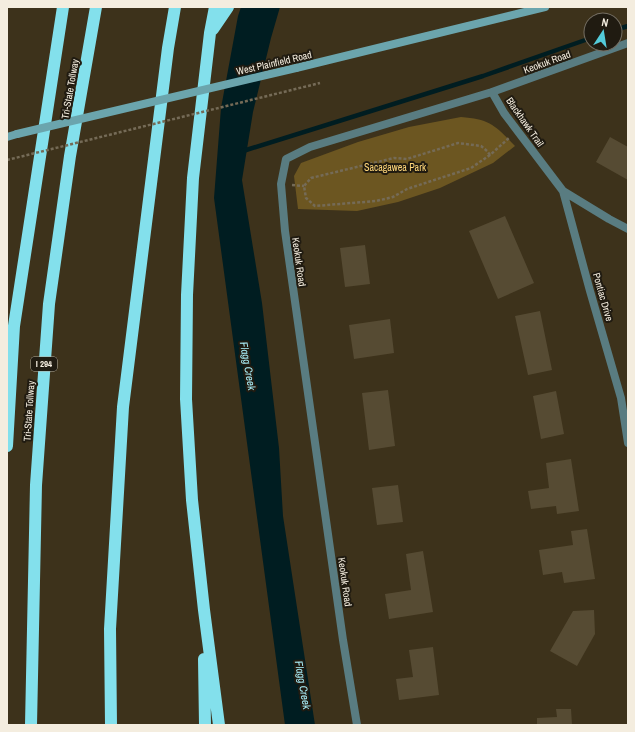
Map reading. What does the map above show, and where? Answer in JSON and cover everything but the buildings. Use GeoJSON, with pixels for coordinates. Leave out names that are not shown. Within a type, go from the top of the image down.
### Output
{"type":"FeatureCollection","features":[{"type":"Feature","properties":{"kind":"highway","name":"Tri-State Tollway"},"geometry":{"type":"LineString","coordinates":[[7,446],[14,326],[63,7]]}},
{"type":"Feature","properties":{"kind":"highway","name":"Tri-State Tollway"},"geometry":{"type":"LineString","coordinates":[[31,725],[36,485],[48,304],[70,156],[96,7]]}},
{"type":"Feature","properties":{"kind":"highway"},"geometry":{"type":"LineString","coordinates":[[111,725],[110,629],[123,407],[168,48],[175,7]]}},
{"type":"Feature","properties":{"kind":"highway"},"geometry":{"type":"LineString","coordinates":[[215,7],[210,33],[193,178],[187,295],[186,399],[192,500],[204,610],[220,725]]}},
{"type":"Feature","properties":{"kind":"highway"},"geometry":{"type":"LineString","coordinates":[[210,33],[228,7]]}},
{"type":"Feature","properties":{"kind":"highway"},"geometry":{"type":"LineString","coordinates":[[204,610],[205,725]]}},
{"type":"Feature","properties":{"kind":"main road","name":"West Plainfield Road"},"geometry":{"type":"LineString","coordinates":[[7,136],[296,68],[545,7]]}},
{"type":"Feature","properties":{"kind":"street","name":"Keokuk Road"},"geometry":{"type":"LineString","coordinates":[[357,725],[343,640],[285,231],[281,184],[286,159],[310,147],[492,92],[628,43]]}},
{"type":"Feature","properties":{"kind":"street","name":"Blackhawk Trail"},"geometry":{"type":"LineString","coordinates":[[492,92],[504,113],[541,162]]}},
{"type":"Feature","properties":{"kind":"street","name":"Pontiac Drive"},"geometry":{"type":"LineString","coordinates":[[541,162],[564,191],[590,291],[621,398],[628,443]]}},
{"type":"Feature","properties":{"kind":"street"},"geometry":{"type":"LineString","coordinates":[[564,191],[608,219],[628,229]]}},
{"type":"Feature","properties":{"kind":"path"},"geometry":{"type":"LineString","coordinates":[[7,160],[320,83]]}},
{"type":"Feature","properties":{"kind":"path"},"geometry":{"type":"LineString","coordinates":[[490,155],[480,146],[458,143],[407,159],[394,158],[311,178],[304,186],[306,198],[315,206],[387,199],[408,189],[471,168],[490,155],[506,141],[516,129]]}},
{"type":"Feature","properties":{"kind":"green space","name":"Sacagawea Park"},"geometry":{"type":"Polygon","coordinates":[[[461,117],[479,120],[492,125],[503,133],[515,146],[493,163],[440,188],[398,202],[357,211],[298,209],[294,176],[301,163],[358,142],[409,127],[461,117]]]}},
{"type":"Feature","properties":{"kind":"water","name":"Flagg Creek"},"geometry":{"type":"Polygon","coordinates":[[[241,7],[280,7],[253,112],[242,180],[262,303],[279,448],[283,516],[315,725],[285,725],[214,198],[221,108],[241,7]]]}},
{"type":"Feature","properties":{"kind":"waterway"},"geometry":{"type":"LineString","coordinates":[[623,28],[628,26]]}},
{"type":"Feature","properties":{"kind":"waterway"},"geometry":{"type":"LineString","coordinates":[[243,151],[483,76],[583,41]]}}]}
